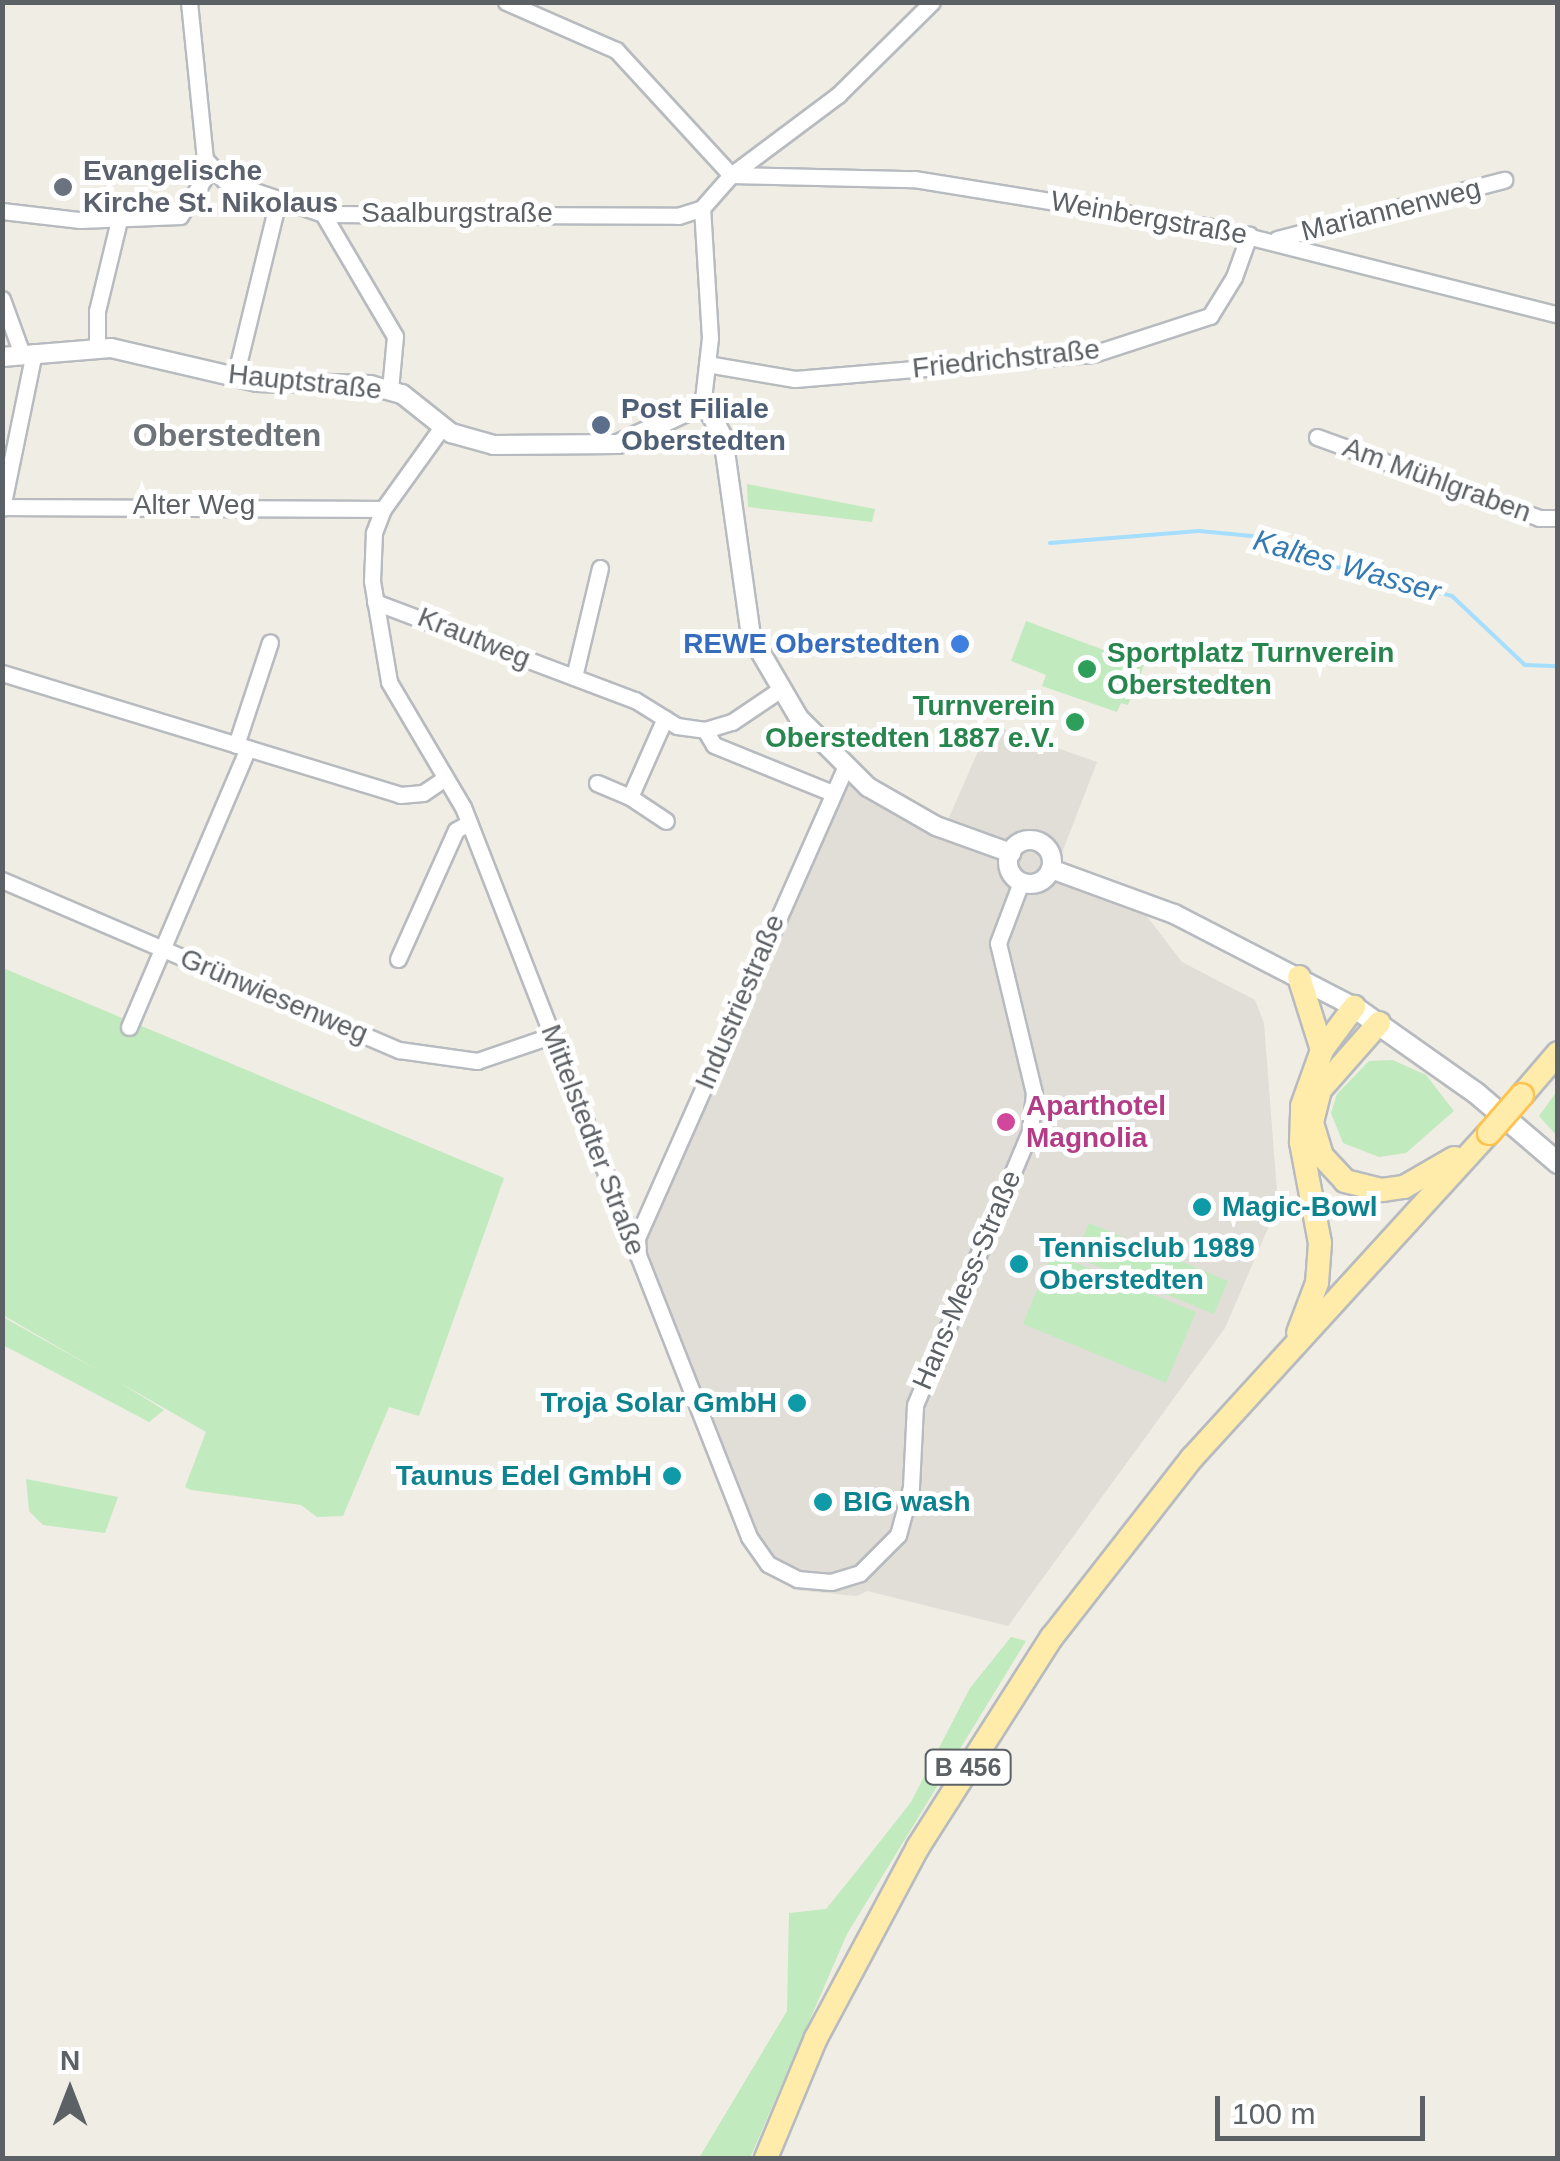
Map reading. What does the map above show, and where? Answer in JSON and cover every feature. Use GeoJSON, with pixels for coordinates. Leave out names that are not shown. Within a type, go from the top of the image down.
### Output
{"type":"FeatureCollection","features":[{"type":"Feature","properties":{"kind":"main road"},"geometry":{"type":"LineString","coordinates":[[1299,977],[1322,1050]]}},
{"type":"Feature","properties":{"kind":"main road"},"geometry":{"type":"LineString","coordinates":[[1295,1342],[1319,1256],[1300,1124],[1322,1050],[1354,1007],[1476,1092],[1558,1163]]}},
{"type":"Feature","properties":{"kind":"main road"},"geometry":{"type":"LineString","coordinates":[[1379,1024],[1320,1090],[1314,1142],[1332,1170],[1362,1188],[1404,1187],[1490,1132]]}},
{"type":"Feature","properties":{"kind":"main road","name":"B 456"},"geometry":{"type":"LineString","coordinates":[[766,2158],[816,2038],[918,1848],[986,1737],[1154,1504],[1295,1342],[1558,1054]]}},
{"type":"Feature","properties":{"kind":"main road"},"geometry":{"type":"LineString","coordinates":[[1522,1095],[1558,1069]]}},
{"type":"Feature","properties":{"kind":"street"},"geometry":{"type":"LineString","coordinates":[[2,211],[120,220],[180,216],[209,171],[195,102],[190,2]]}},
{"type":"Feature","properties":{"kind":"street"},"geometry":{"type":"LineString","coordinates":[[506,2],[616,50],[731,175]]}},
{"type":"Feature","properties":{"kind":"street"},"geometry":{"type":"LineString","coordinates":[[932,2],[804,124],[731,175],[702,208],[707,364],[702,408],[715,415],[723,437],[744,572],[740,585],[751,636],[781,689],[845,768],[936,826],[1010,853]]}},
{"type":"Feature","properties":{"kind":"street","name":"Saalburgstraße"},"geometry":{"type":"LineString","coordinates":[[209,171],[323,214],[520,210],[649,216],[702,208]]}},
{"type":"Feature","properties":{"kind":"street","name":"Weinbergstraße"},"geometry":{"type":"LineString","coordinates":[[731,175],[914,179],[1277,239],[1558,315]]}},
{"type":"Feature","properties":{"kind":"street","name":"Mariannenweg"},"geometry":{"type":"LineString","coordinates":[[1277,239],[1504,180]]}},
{"type":"Feature","properties":{"kind":"street"},"geometry":{"type":"LineString","coordinates":[[235,377],[278,200]]}},
{"type":"Feature","properties":{"kind":"street"},"geometry":{"type":"LineString","coordinates":[[323,214],[389,323],[396,342],[390,390]]}},
{"type":"Feature","properties":{"kind":"street"},"geometry":{"type":"LineString","coordinates":[[97,348],[97,311],[120,220]]}},
{"type":"Feature","properties":{"kind":"street","name":"Friedrichstraße"},"geometry":{"type":"LineString","coordinates":[[707,364],[796,378],[1092,354],[1210,316],[1234,277],[1249,235]]}},
{"type":"Feature","properties":{"kind":"street"},"geometry":{"type":"LineString","coordinates":[[2,299],[28,353],[3,508]]}},
{"type":"Feature","properties":{"kind":"street","name":"Hauptstraße"},"geometry":{"type":"LineString","coordinates":[[2,356],[97,348],[235,377],[390,390],[442,427],[494,445],[603,446],[638,438],[702,408]]}},
{"type":"Feature","properties":{"kind":"street","name":"Mittelstedter Straße"},"geometry":{"type":"LineString","coordinates":[[442,427],[383,509],[371,564],[389,682],[469,823],[637,1238],[678,1361],[749,1537],[768,1564]]}},
{"type":"Feature","properties":{"kind":"street","name":"Am Mühlgraben"},"geometry":{"type":"LineString","coordinates":[[1316,437],[1539,518],[1558,518]]}},
{"type":"Feature","properties":{"kind":"street","name":"Alter Weg"},"geometry":{"type":"LineString","coordinates":[[3,508],[383,509]]}},
{"type":"Feature","properties":{"kind":"street"},"geometry":{"type":"LineString","coordinates":[[574,677],[600,568]]}},
{"type":"Feature","properties":{"kind":"street","name":"Krautweg"},"geometry":{"type":"LineString","coordinates":[[374,602],[574,677],[665,718],[705,730],[714,745],[832,793]]}},
{"type":"Feature","properties":{"kind":"street"},"geometry":{"type":"LineString","coordinates":[[129,1027],[242,746],[270,642]]}},
{"type":"Feature","properties":{"kind":"street"},"geometry":{"type":"LineString","coordinates":[[2,673],[400,795],[422,793],[445,778]]}},
{"type":"Feature","properties":{"kind":"street"},"geometry":{"type":"LineString","coordinates":[[705,730],[732,722],[781,689]]}},
{"type":"Feature","properties":{"kind":"street"},"geometry":{"type":"LineString","coordinates":[[630,797],[665,718]]}},
{"type":"Feature","properties":{"kind":"street","name":"Industriestraße"},"geometry":{"type":"LineString","coordinates":[[637,1238],[845,768]]}},
{"type":"Feature","properties":{"kind":"street"},"geometry":{"type":"LineString","coordinates":[[597,783],[630,797],[666,821]]}},
{"type":"Feature","properties":{"kind":"street"},"geometry":{"type":"LineString","coordinates":[[398,959],[456,830],[469,823]]}},
{"type":"Feature","properties":{"kind":"street"},"geometry":{"type":"LineString","coordinates":[[1027,841],[1041,843],[1050,853],[1051,869],[1039,883],[1021,882],[1009,869],[1010,853],[1027,841]]}},
{"type":"Feature","properties":{"kind":"street"},"geometry":{"type":"LineString","coordinates":[[1051,869],[1174,914],[1354,1007]]}},
{"type":"Feature","properties":{"kind":"street","name":"Grünwiesenweg"},"geometry":{"type":"LineString","coordinates":[[2,880],[399,1050],[477,1061],[552,1035]]}},
{"type":"Feature","properties":{"kind":"street","name":"Hans-Mess-Straße"},"geometry":{"type":"LineString","coordinates":[[768,1564],[797,1579],[846,1578],[887,1553],[906,1515],[915,1405],[1034,1113],[999,954],[1000,932],[1021,882]]}},
{"type":"Feature","properties":{"kind":"shaded area"},"geometry":{"type":"Polygon","coordinates":[[[990,724],[1097,762],[1052,879],[1146,915],[1182,962],[1255,1000],[1264,1023],[1278,1205],[1225,1328],[1008,1626],[867,1591],[857,1596],[794,1590],[768,1564],[638,1255],[845,768],[944,829],[990,724]]]}},
{"type":"Feature","properties":{"kind":"green space"},"geometry":{"type":"Polygon","coordinates":[[[747,484],[875,509],[872,522],[748,507],[747,484]]]}},
{"type":"Feature","properties":{"kind":"green space","name":"Sportplatz Turnverein Oberstedten"},"geometry":{"type":"Polygon","coordinates":[[[1026,621],[1144,665],[1128,705],[1121,703],[1117,712],[1042,686],[1046,675],[1011,661],[1026,621]]]}},
{"type":"Feature","properties":{"kind":"green space"},"geometry":{"type":"Polygon","coordinates":[[[3,968],[504,1178],[419,1416],[389,1407],[343,1516],[317,1517],[301,1505],[185,1487],[206,1432],[117,1381],[164,1410],[149,1422],[3,1345],[3,1317],[101,1372],[3,1315],[3,968]]]}},
{"type":"Feature","properties":{"kind":"green space"},"geometry":{"type":"Polygon","coordinates":[[[1393,1060],[1426,1075],[1454,1111],[1406,1153],[1379,1157],[1343,1143],[1331,1113],[1337,1094],[1369,1061],[1393,1060]]]}},
{"type":"Feature","properties":{"kind":"green space"},"geometry":{"type":"Polygon","coordinates":[[[1557,1091],[1557,1136],[1539,1116],[1557,1091]]]}},
{"type":"Feature","properties":{"kind":"green space"},"geometry":{"type":"Polygon","coordinates":[[[1089,1223],[1228,1281],[1214,1314],[1075,1257],[1089,1223]]]}},
{"type":"Feature","properties":{"kind":"green space"},"geometry":{"type":"Polygon","coordinates":[[[1052,1253],[1196,1312],[1166,1383],[1023,1324],[1052,1253]]]}},
{"type":"Feature","properties":{"kind":"green space"},"geometry":{"type":"Polygon","coordinates":[[[26,1479],[118,1497],[105,1533],[43,1525],[29,1511],[26,1479]]]}},
{"type":"Feature","properties":{"kind":"green space"},"geometry":{"type":"Polygon","coordinates":[[[1011,1637],[1026,1641],[847,1934],[750,2158],[699,2158],[787,2011],[789,1913],[826,1909],[860,1867],[911,1802],[970,1688],[1011,1637]]]}},
{"type":"Feature","properties":{"kind":"waterway","name":"Kaltes Wasser"},"geometry":{"type":"LineString","coordinates":[[1050,543],[1199,531],[1263,537],[1318,562],[1452,596],[1525,665],[1558,666]]}},
{"type":"Feature","properties":{"kind":"place","name":"Evangelische Kirche St. Nikolaus"},"geometry":{"type":"Point","coordinates":[63,187]}},
{"type":"Feature","properties":{"kind":"place","name":"Post Filiale Oberstedten"},"geometry":{"type":"Point","coordinates":[601,425]}},
{"type":"Feature","properties":{"kind":"place","name":"REWE Oberstedten"},"geometry":{"type":"Point","coordinates":[960,644]}},
{"type":"Feature","properties":{"kind":"place","name":"Sportplatz Turnverein Oberstedten"},"geometry":{"type":"Point","coordinates":[1087,669]}},
{"type":"Feature","properties":{"kind":"place","name":"Turnverein Oberstedten 1887 e.V."},"geometry":{"type":"Point","coordinates":[1075,722]}},
{"type":"Feature","properties":{"kind":"place","name":"Aparthotel Magnolia"},"geometry":{"type":"Point","coordinates":[1006,1122]}},
{"type":"Feature","properties":{"kind":"place","name":"Magic-Bowl"},"geometry":{"type":"Point","coordinates":[1202,1207]}},
{"type":"Feature","properties":{"kind":"place","name":"Tennisclub 1989 Oberstedten"},"geometry":{"type":"Point","coordinates":[1019,1264]}},
{"type":"Feature","properties":{"kind":"place","name":"Troja Solar GmbH"},"geometry":{"type":"Point","coordinates":[797,1403]}},
{"type":"Feature","properties":{"kind":"place","name":"Taunus Edel GmbH"},"geometry":{"type":"Point","coordinates":[672,1476]}},
{"type":"Feature","properties":{"kind":"place","name":"BIG wash"},"geometry":{"type":"Point","coordinates":[823,1502]}},
{"type":"Feature","properties":{"kind":"district","name":"Oberstedten"},"geometry":{"type":"Point","coordinates":[227,435]}}]}
